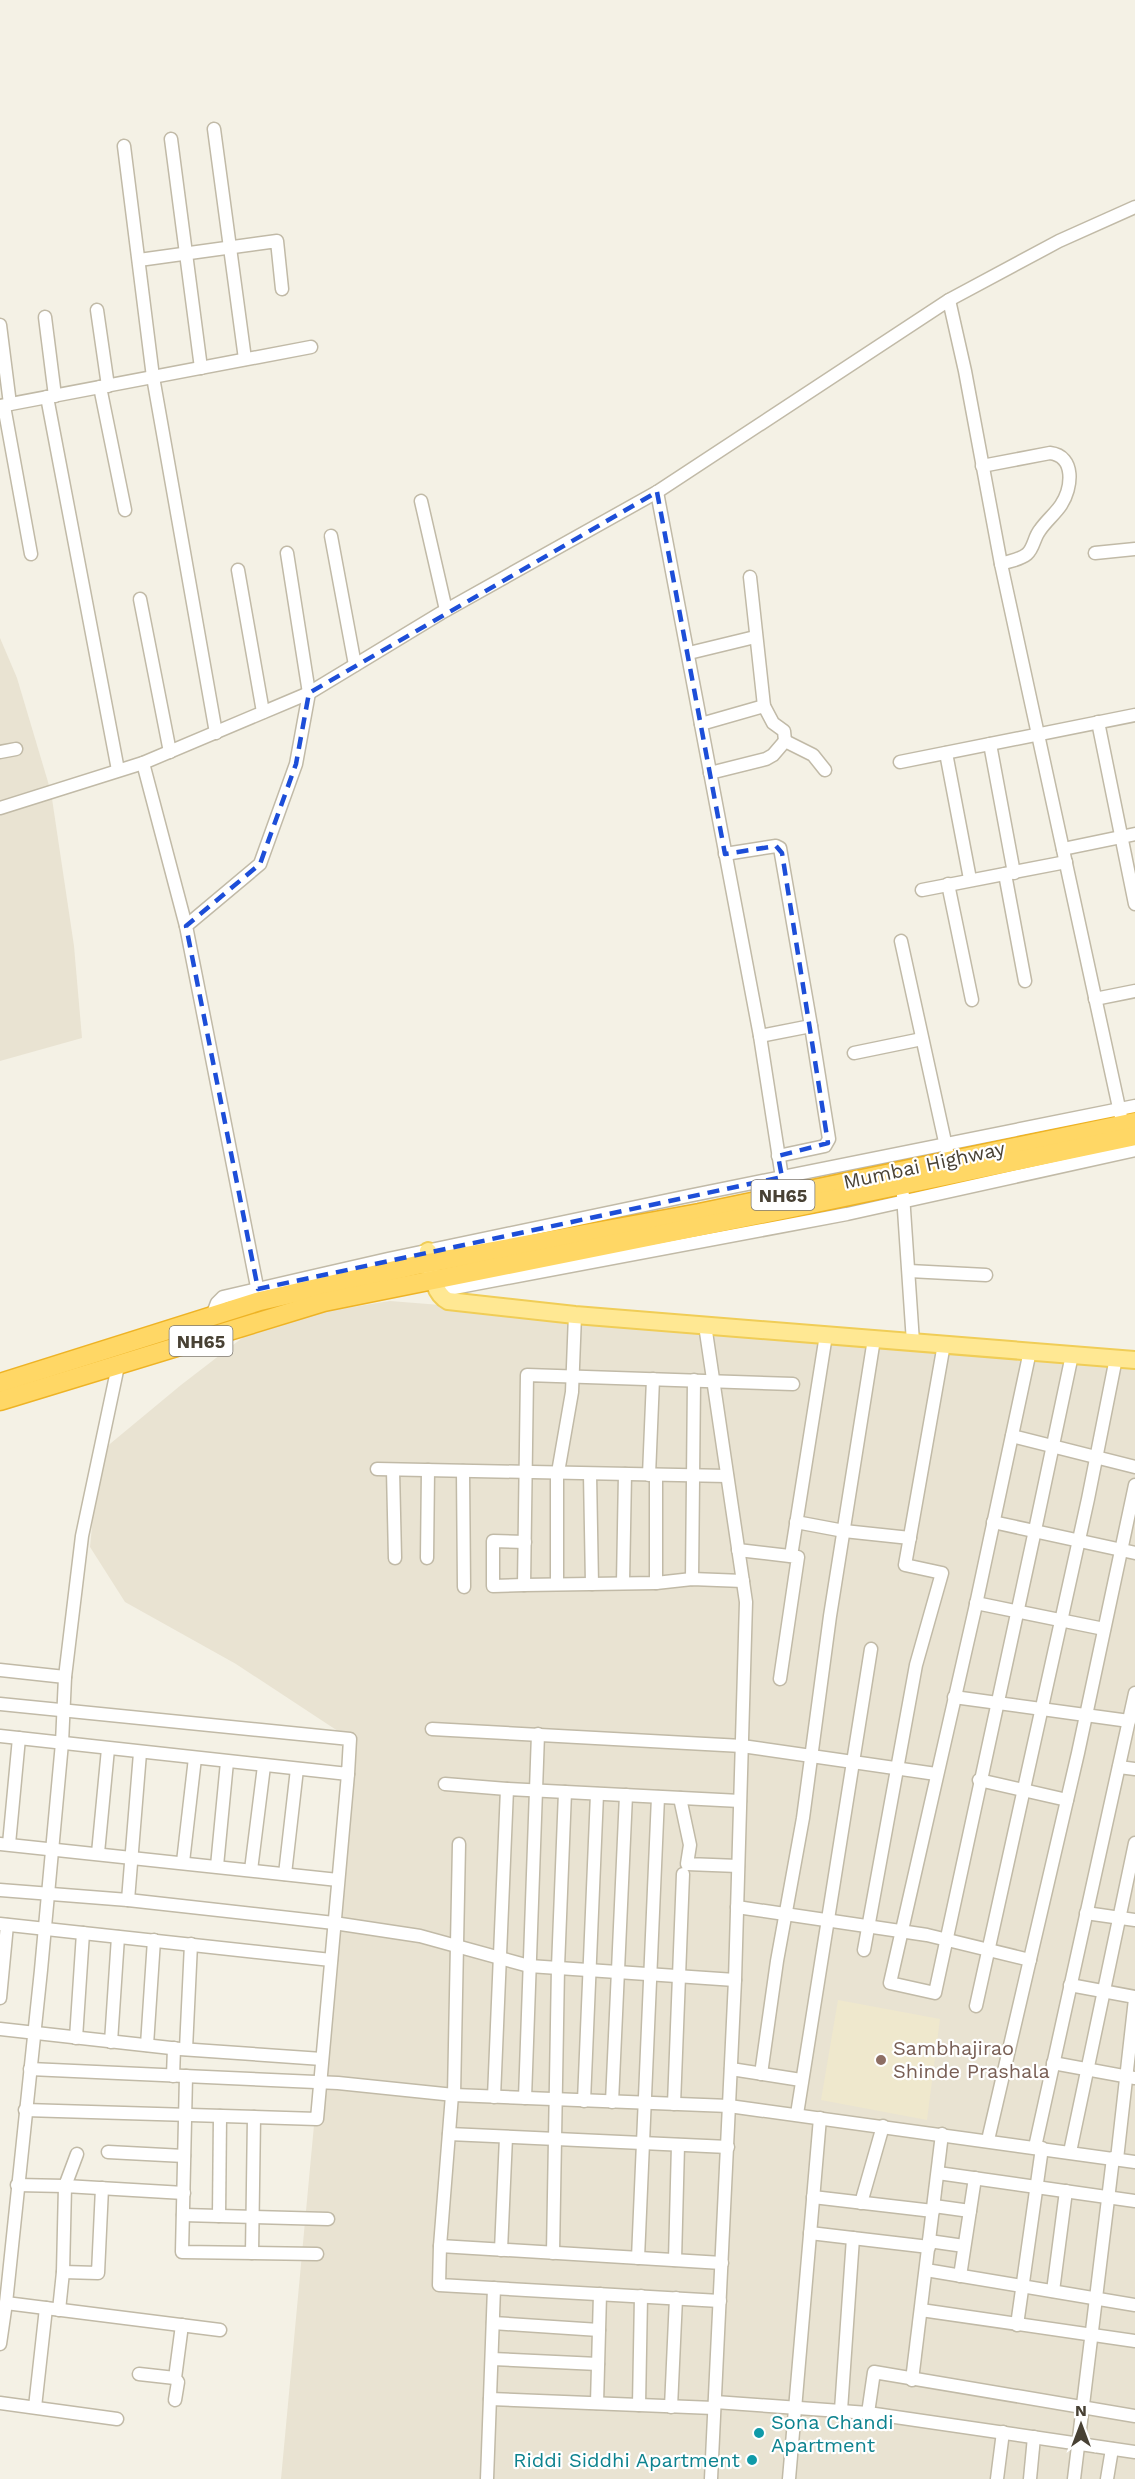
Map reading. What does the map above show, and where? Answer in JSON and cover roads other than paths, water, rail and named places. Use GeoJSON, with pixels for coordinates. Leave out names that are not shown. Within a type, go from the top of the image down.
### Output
{"type":"FeatureCollection","features":[{"type":"Feature","properties":{"kind":"highway","name":"Mumbai Highway"},"geometry":{"type":"LineString","coordinates":[[432,1271],[699,1213],[784,1186],[947,1151],[1128,1123]]}},
{"type":"Feature","properties":{"kind":"highway","name":"Mumbai Highway"},"geometry":{"type":"LineString","coordinates":[[432,1271],[467,1273],[902,1193],[1128,1123]]}},
{"type":"Feature","properties":{"kind":"highway","name":"NH65"},"geometry":{"type":"LineString","coordinates":[[0,1383],[212,1316],[259,1295],[432,1271]]}},
{"type":"Feature","properties":{"kind":"highway","name":"NH65"},"geometry":{"type":"LineString","coordinates":[[0,1401],[324,1302],[404,1286],[432,1271]]}},
{"type":"Feature","properties":{"kind":"main road"},"geometry":{"type":"LineString","coordinates":[[432,1271],[448,1301],[575,1315],[1135,1360]]}},
{"type":"Feature","properties":{"kind":"street"},"geometry":{"type":"LineString","coordinates":[[214,129],[245,359]]}},
{"type":"Feature","properties":{"kind":"street"},"geometry":{"type":"LineString","coordinates":[[171,139],[201,368]]}},
{"type":"Feature","properties":{"kind":"street"},"geometry":{"type":"LineString","coordinates":[[124,146],[153,377],[216,733]]}},
{"type":"Feature","properties":{"kind":"street"},"geometry":{"type":"LineString","coordinates":[[0,808],[143,763],[309,693],[446,610],[657,492],[949,300],[1059,241],[1135,207]]}},
{"type":"Feature","properties":{"kind":"street"},"geometry":{"type":"LineString","coordinates":[[139,260],[277,241],[282,289]]}},
{"type":"Feature","properties":{"kind":"street"},"geometry":{"type":"LineString","coordinates":[[949,300],[1001,564],[1095,999],[1128,1123]]}},
{"type":"Feature","properties":{"kind":"street"},"geometry":{"type":"LineString","coordinates":[[97,310],[104,386],[125,510]]}},
{"type":"Feature","properties":{"kind":"street"},"geometry":{"type":"LineString","coordinates":[[45,317],[51,397],[118,770]]}},
{"type":"Feature","properties":{"kind":"street"},"geometry":{"type":"LineString","coordinates":[[0,325],[5,405],[31,554]]}},
{"type":"Feature","properties":{"kind":"street"},"geometry":{"type":"LineString","coordinates":[[5,405],[311,347]]}},
{"type":"Feature","properties":{"kind":"street"},"geometry":{"type":"LineString","coordinates":[[982,466],[1050,453],[1058,454],[1069,465],[1070,478],[1063,503],[1038,533],[1030,552],[1024,557],[1001,564]]}},
{"type":"Feature","properties":{"kind":"street"},"geometry":{"type":"LineString","coordinates":[[657,492],[760,1035],[784,1186]]}},
{"type":"Feature","properties":{"kind":"street"},"geometry":{"type":"LineString","coordinates":[[421,501],[446,610]]}},
{"type":"Feature","properties":{"kind":"street"},"geometry":{"type":"LineString","coordinates":[[331,536],[355,665]]}},
{"type":"Feature","properties":{"kind":"street"},"geometry":{"type":"LineString","coordinates":[[1095,553],[1135,549]]}},
{"type":"Feature","properties":{"kind":"street"},"geometry":{"type":"LineString","coordinates":[[186,926],[260,864],[296,764],[309,693],[287,553]]}},
{"type":"Feature","properties":{"kind":"street"},"geometry":{"type":"LineString","coordinates":[[238,570],[263,712]]}},
{"type":"Feature","properties":{"kind":"street"},"geometry":{"type":"LineString","coordinates":[[711,773],[766,759],[773,755],[784,741],[783,731],[773,723],[764,706],[750,577]]}},
{"type":"Feature","properties":{"kind":"street"},"geometry":{"type":"LineString","coordinates":[[140,599],[170,752]]}},
{"type":"Feature","properties":{"kind":"street"},"geometry":{"type":"LineString","coordinates":[[689,653],[755,637]]}},
{"type":"Feature","properties":{"kind":"street"},"geometry":{"type":"LineString","coordinates":[[701,723],[764,706]]}},
{"type":"Feature","properties":{"kind":"street"},"geometry":{"type":"LineString","coordinates":[[900,762],[1135,715]]}},
{"type":"Feature","properties":{"kind":"street"},"geometry":{"type":"LineString","coordinates":[[1098,722],[1135,904]]}},
{"type":"Feature","properties":{"kind":"street"},"geometry":{"type":"LineString","coordinates":[[784,741],[813,755],[825,770]]}},
{"type":"Feature","properties":{"kind":"street"},"geometry":{"type":"LineString","coordinates":[[990,744],[1025,981]]}},
{"type":"Feature","properties":{"kind":"street"},"geometry":{"type":"LineString","coordinates":[[0,752],[16,749]]}},
{"type":"Feature","properties":{"kind":"street"},"geometry":{"type":"LineString","coordinates":[[946,753],[970,879]]}},
{"type":"Feature","properties":{"kind":"street"},"geometry":{"type":"LineString","coordinates":[[143,763],[186,926],[259,1295]]}},
{"type":"Feature","properties":{"kind":"street"},"geometry":{"type":"LineString","coordinates":[[921,890],[970,879],[1010,874],[1135,834]]}},
{"type":"Feature","properties":{"kind":"street"},"geometry":{"type":"LineString","coordinates":[[725,854],[776,846],[780,848],[829,1139],[825,1146],[778,1156]]}},
{"type":"Feature","properties":{"kind":"street"},"geometry":{"type":"LineString","coordinates":[[948,884],[972,1000]]}},
{"type":"Feature","properties":{"kind":"street"},"geometry":{"type":"LineString","coordinates":[[901,941],[947,1151]]}},
{"type":"Feature","properties":{"kind":"street"},"geometry":{"type":"LineString","coordinates":[[1095,999],[1135,992]]}},
{"type":"Feature","properties":{"kind":"street"},"geometry":{"type":"LineString","coordinates":[[760,1035],[811,1026]]}},
{"type":"Feature","properties":{"kind":"street"},"geometry":{"type":"LineString","coordinates":[[854,1053],[921,1039]]}},
{"type":"Feature","properties":{"kind":"street"},"geometry":{"type":"LineString","coordinates":[[1128,1123],[1135,1106]]}},
{"type":"Feature","properties":{"kind":"street"},"geometry":{"type":"LineString","coordinates":[[432,1271],[835,1216],[902,1193],[1135,1150]]}},
{"type":"Feature","properties":{"kind":"street"},"geometry":{"type":"LineString","coordinates":[[902,1193],[913,1342]]}},
{"type":"Feature","properties":{"kind":"street"},"geometry":{"type":"LineString","coordinates":[[909,1271],[986,1275]]}},
{"type":"Feature","properties":{"kind":"street"},"geometry":{"type":"LineString","coordinates":[[557,1584],[557,1478],[560,1473],[572,1376],[575,1315]]}},
{"type":"Feature","properties":{"kind":"street"},"geometry":{"type":"LineString","coordinates":[[705,1325],[746,1602],[735,1980],[711,2479]]}},
{"type":"Feature","properties":{"kind":"street"},"geometry":{"type":"LineString","coordinates":[[791,1556],[826,1335]]}},
{"type":"Feature","properties":{"kind":"street"},"geometry":{"type":"LineString","coordinates":[[761,2074],[874,1339]]}},
{"type":"Feature","properties":{"kind":"street"},"geometry":{"type":"LineString","coordinates":[[864,1950],[916,1665],[942,1573],[905,1565],[944,1344]]}},
{"type":"Feature","properties":{"kind":"street"},"geometry":{"type":"LineString","coordinates":[[1030,1351],[890,1983],[934,1993],[1072,1355]]}},
{"type":"Feature","properties":{"kind":"street"},"geometry":{"type":"LineString","coordinates":[[976,2006],[1097,1457],[1116,1358]]}},
{"type":"Feature","properties":{"kind":"street"},"geometry":{"type":"LineString","coordinates":[[0,2344],[45,1929],[62,1743],[65,1677],[82,1536],[118,1366]]}},
{"type":"Feature","properties":{"kind":"street"},"geometry":{"type":"LineString","coordinates":[[524,1585],[527,1375],[793,1384]]}},
{"type":"Feature","properties":{"kind":"street"},"geometry":{"type":"LineString","coordinates":[[652,1379],[652,1475],[656,1583]]}},
{"type":"Feature","properties":{"kind":"street"},"geometry":{"type":"LineString","coordinates":[[692,1579],[694,1380]]}},
{"type":"Feature","properties":{"kind":"street"},"geometry":{"type":"LineString","coordinates":[[1012,1436],[1135,1467]]}},
{"type":"Feature","properties":{"kind":"street"},"geometry":{"type":"LineString","coordinates":[[377,1469],[727,1476]]}},
{"type":"Feature","properties":{"kind":"street"},"geometry":{"type":"LineString","coordinates":[[393,1470],[395,1558]]}},
{"type":"Feature","properties":{"kind":"street"},"geometry":{"type":"LineString","coordinates":[[427,1558],[428,1470]]}},
{"type":"Feature","properties":{"kind":"street"},"geometry":{"type":"LineString","coordinates":[[463,1471],[464,1587]]}},
{"type":"Feature","properties":{"kind":"street"},"geometry":{"type":"LineString","coordinates":[[590,1474],[592,1584]]}},
{"type":"Feature","properties":{"kind":"street"},"geometry":{"type":"LineString","coordinates":[[623,1583],[625,1474]]}},
{"type":"Feature","properties":{"kind":"street"},"geometry":{"type":"LineString","coordinates":[[988,2140],[1067,1800],[1135,1485]]}},
{"type":"Feature","properties":{"kind":"street"},"geometry":{"type":"LineString","coordinates":[[796,1522],[844,1531],[910,1538]]}},
{"type":"Feature","properties":{"kind":"street"},"geometry":{"type":"LineString","coordinates":[[993,1522],[1135,1553]]}},
{"type":"Feature","properties":{"kind":"street"},"geometry":{"type":"LineString","coordinates":[[525,1542],[493,1541],[493,1586],[656,1583],[692,1579],[743,1581]]}},
{"type":"Feature","properties":{"kind":"street"},"geometry":{"type":"LineString","coordinates":[[738,1550],[798,1557],[780,1679]]}},
{"type":"Feature","properties":{"kind":"street"},"geometry":{"type":"LineString","coordinates":[[976,1603],[1104,1629]]}},
{"type":"Feature","properties":{"kind":"street"},"geometry":{"type":"LineString","coordinates":[[797,2114],[871,1649]]}},
{"type":"Feature","properties":{"kind":"street"},"geometry":{"type":"LineString","coordinates":[[0,1670],[65,1677]]}},
{"type":"Feature","properties":{"kind":"street"},"geometry":{"type":"LineString","coordinates":[[1017,2325],[1037,2187],[1039,2147],[1053,2063],[1135,1693]]}},
{"type":"Feature","properties":{"kind":"street"},"geometry":{"type":"LineString","coordinates":[[954,1697],[1129,1721]]}},
{"type":"Feature","properties":{"kind":"street"},"geometry":{"type":"LineString","coordinates":[[0,1704],[350,1739],[317,2119],[25,2110]]}},
{"type":"Feature","properties":{"kind":"street"},"geometry":{"type":"LineString","coordinates":[[432,1730],[742,1746],[936,1774]]}},
{"type":"Feature","properties":{"kind":"street"},"geometry":{"type":"LineString","coordinates":[[525,2098],[538,1734]]}},
{"type":"Feature","properties":{"kind":"street"},"geometry":{"type":"LineString","coordinates":[[0,1736],[348,1774]]}},
{"type":"Feature","properties":{"kind":"street"},"geometry":{"type":"LineString","coordinates":[[19,1738],[5,1844],[338,1880]]}},
{"type":"Feature","properties":{"kind":"street"},"geometry":{"type":"LineString","coordinates":[[98,1854],[108,1749]]}},
{"type":"Feature","properties":{"kind":"street"},"geometry":{"type":"LineString","coordinates":[[128,1900],[140,1753]]}},
{"type":"Feature","properties":{"kind":"street"},"geometry":{"type":"LineString","coordinates":[[183,1862],[195,1758]]}},
{"type":"Feature","properties":{"kind":"street"},"geometry":{"type":"LineString","coordinates":[[217,1866],[227,1762]]}},
{"type":"Feature","properties":{"kind":"street"},"geometry":{"type":"LineString","coordinates":[[251,1870],[264,1766]]}},
{"type":"Feature","properties":{"kind":"street"},"geometry":{"type":"LineString","coordinates":[[1119,1767],[1135,1769]]}},
{"type":"Feature","properties":{"kind":"street"},"geometry":{"type":"LineString","coordinates":[[285,1874],[297,1769]]}},
{"type":"Feature","properties":{"kind":"street"},"geometry":{"type":"LineString","coordinates":[[979,1780],[1067,1800]]}},
{"type":"Feature","properties":{"kind":"street"},"geometry":{"type":"LineString","coordinates":[[445,1784],[740,1801]]}},
{"type":"Feature","properties":{"kind":"street"},"geometry":{"type":"LineString","coordinates":[[494,2097],[507,1789]]}},
{"type":"Feature","properties":{"kind":"street"},"geometry":{"type":"LineString","coordinates":[[553,2253],[558,1967],[565,1792]]}},
{"type":"Feature","properties":{"kind":"street"},"geometry":{"type":"LineString","coordinates":[[585,2101],[597,1794]]}},
{"type":"Feature","properties":{"kind":"street"},"geometry":{"type":"LineString","coordinates":[[612,2102],[626,1795]]}},
{"type":"Feature","properties":{"kind":"street"},"geometry":{"type":"LineString","coordinates":[[638,2258],[657,1797]]}},
{"type":"Feature","properties":{"kind":"street"},"geometry":{"type":"LineString","coordinates":[[680,1798],[690,1845],[687,1864],[738,1866]]}},
{"type":"Feature","properties":{"kind":"street"},"geometry":{"type":"LineString","coordinates":[[1070,2152],[1135,1843]]}},
{"type":"Feature","properties":{"kind":"street"},"geometry":{"type":"LineString","coordinates":[[459,1844],[453,2095],[440,2246],[439,2285],[720,2301]]}},
{"type":"Feature","properties":{"kind":"street"},"geometry":{"type":"LineString","coordinates":[[674,2104],[683,1874]]}},
{"type":"Feature","properties":{"kind":"street"},"geometry":{"type":"LineString","coordinates":[[0,1890],[128,1900],[334,1923],[420,1936],[529,1966],[735,1980]]}},
{"type":"Feature","properties":{"kind":"street"},"geometry":{"type":"LineString","coordinates":[[737,1906],[902,1931],[1030,1960]]}},
{"type":"Feature","properties":{"kind":"street"},"geometry":{"type":"LineString","coordinates":[[1086,1913],[1135,1920]]}},
{"type":"Feature","properties":{"kind":"street"},"geometry":{"type":"LineString","coordinates":[[0,1998],[4,1924],[331,1960]]}},
{"type":"Feature","properties":{"kind":"street"},"geometry":{"type":"LineString","coordinates":[[76,2038],[83,1933]]}},
{"type":"Feature","properties":{"kind":"street"},"geometry":{"type":"LineString","coordinates":[[111,2042],[118,1937]]}},
{"type":"Feature","properties":{"kind":"street"},"geometry":{"type":"LineString","coordinates":[[147,2045],[154,1940]]}},
{"type":"Feature","properties":{"kind":"street"},"geometry":{"type":"LineString","coordinates":[[190,1944],[180,2049],[180,2076],[185,2115],[182,2252],[316,2254]]}},
{"type":"Feature","properties":{"kind":"street"},"geometry":{"type":"LineString","coordinates":[[1070,1985],[1135,1998],[1130,2078],[1109,2197],[1074,2479]]}},
{"type":"Feature","properties":{"kind":"street"},"geometry":{"type":"LineString","coordinates":[[0,2029],[180,2049],[322,2059]]}},
{"type":"Feature","properties":{"kind":"street"},"geometry":{"type":"LineString","coordinates":[[1053,2063],[1130,2078]]}},
{"type":"Feature","properties":{"kind":"street"},"geometry":{"type":"LineString","coordinates":[[30,2069],[321,2082],[453,2095],[729,2106],[1135,2162]]}},
{"type":"Feature","properties":{"kind":"street"},"geometry":{"type":"LineString","coordinates":[[731,2069],[801,2080]]}},
{"type":"Feature","properties":{"kind":"street"},"geometry":{"type":"LineString","coordinates":[[219,2216],[220,2116]]}},
{"type":"Feature","properties":{"kind":"street"},"geometry":{"type":"LineString","coordinates":[[252,2253],[254,2117]]}},
{"type":"Feature","properties":{"kind":"street"},"geometry":{"type":"LineString","coordinates":[[789,2479],[820,2118]]}},
{"type":"Feature","properties":{"kind":"street"},"geometry":{"type":"LineString","coordinates":[[861,2203],[883,2126]]}},
{"type":"Feature","properties":{"kind":"street"},"geometry":{"type":"LineString","coordinates":[[449,2134],[728,2147]]}},
{"type":"Feature","properties":{"kind":"street"},"geometry":{"type":"LineString","coordinates":[[912,2380],[942,2134]]}},
{"type":"Feature","properties":{"kind":"street"},"geometry":{"type":"LineString","coordinates":[[501,2250],[506,2137]]}},
{"type":"Feature","properties":{"kind":"street"},"geometry":{"type":"LineString","coordinates":[[675,2260],[678,2145]]}},
{"type":"Feature","properties":{"kind":"street"},"geometry":{"type":"LineString","coordinates":[[108,2152],[184,2156]]}},
{"type":"Feature","properties":{"kind":"street"},"geometry":{"type":"LineString","coordinates":[[35,2407],[53,2309],[63,2272],[65,2186],[77,2154]]}},
{"type":"Feature","properties":{"kind":"street"},"geometry":{"type":"LineString","coordinates":[[938,2173],[1135,2201]]}},
{"type":"Feature","properties":{"kind":"street"},"geometry":{"type":"LineString","coordinates":[[960,2276],[975,2178]]}},
{"type":"Feature","properties":{"kind":"street"},"geometry":{"type":"LineString","coordinates":[[17,2185],[184,2193]]}},
{"type":"Feature","properties":{"kind":"street"},"geometry":{"type":"LineString","coordinates":[[63,2272],[98,2274],[102,2188]]}},
{"type":"Feature","properties":{"kind":"street"},"geometry":{"type":"LineString","coordinates":[[1053,2291],[1066,2191]]}},
{"type":"Feature","properties":{"kind":"street"},"geometry":{"type":"LineString","coordinates":[[813,2197],[970,2211]]}},
{"type":"Feature","properties":{"kind":"street"},"geometry":{"type":"LineString","coordinates":[[183,2215],[328,2220]]}},
{"type":"Feature","properties":{"kind":"street"},"geometry":{"type":"LineString","coordinates":[[810,2233],[964,2246]]}},
{"type":"Feature","properties":{"kind":"street"},"geometry":{"type":"LineString","coordinates":[[841,2410],[853,2238]]}},
{"type":"Feature","properties":{"kind":"street"},"geometry":{"type":"LineString","coordinates":[[440,2246],[722,2263]]}},
{"type":"Feature","properties":{"kind":"street"},"geometry":{"type":"LineString","coordinates":[[926,2270],[1135,2305]]}},
{"type":"Feature","properties":{"kind":"street"},"geometry":{"type":"LineString","coordinates":[[487,2479],[494,2288]]}},
{"type":"Feature","properties":{"kind":"street"},"geometry":{"type":"LineString","coordinates":[[597,2403],[600,2294]]}},
{"type":"Feature","properties":{"kind":"street"},"geometry":{"type":"LineString","coordinates":[[639,2405],[641,2296]]}},
{"type":"Feature","properties":{"kind":"street"},"geometry":{"type":"LineString","coordinates":[[671,2406],[676,2298]]}},
{"type":"Feature","properties":{"kind":"street"},"geometry":{"type":"LineString","coordinates":[[6,2303],[220,2330]]}},
{"type":"Feature","properties":{"kind":"street"},"geometry":{"type":"LineString","coordinates":[[921,2310],[1135,2342]]}},
{"type":"Feature","properties":{"kind":"street"},"geometry":{"type":"LineString","coordinates":[[493,2323],[599,2330]]}},
{"type":"Feature","properties":{"kind":"street"},"geometry":{"type":"LineString","coordinates":[[175,2400],[178,2382],[175,2378],[182,2325]]}},
{"type":"Feature","properties":{"kind":"street"},"geometry":{"type":"LineString","coordinates":[[492,2359],[598,2364]]}},
{"type":"Feature","properties":{"kind":"street"},"geometry":{"type":"LineString","coordinates":[[868,2413],[874,2372],[1135,2416]]}},
{"type":"Feature","properties":{"kind":"street"},"geometry":{"type":"LineString","coordinates":[[139,2374],[175,2378]]}},
{"type":"Feature","properties":{"kind":"street"},"geometry":{"type":"LineString","coordinates":[[490,2399],[841,2410],[1135,2452]]}},
{"type":"Feature","properties":{"kind":"street"},"geometry":{"type":"LineString","coordinates":[[0,2403],[117,2419]]}},
{"type":"Feature","properties":{"kind":"street"},"geometry":{"type":"LineString","coordinates":[[997,2479],[1003,2432]]}},
{"type":"Feature","properties":{"kind":"street"},"geometry":{"type":"LineString","coordinates":[[1030,2479],[1034,2437]]}},
{"type":"Feature","properties":{"kind":"street"},"geometry":{"type":"LineString","coordinates":[[1107,2479],[1112,2449]]}},
{"type":"Feature","properties":{"kind":"place","name":"Sambhajirao Shinde Prashala"},"geometry":{"type":"Point","coordinates":[881,2060]}},
{"type":"Feature","properties":{"kind":"place","name":"Sona Chandi Apartment"},"geometry":{"type":"Point","coordinates":[759,2433]}},
{"type":"Feature","properties":{"kind":"place","name":"Riddi Siddhi Apartment"},"geometry":{"type":"Point","coordinates":[752,2460]}}]}
